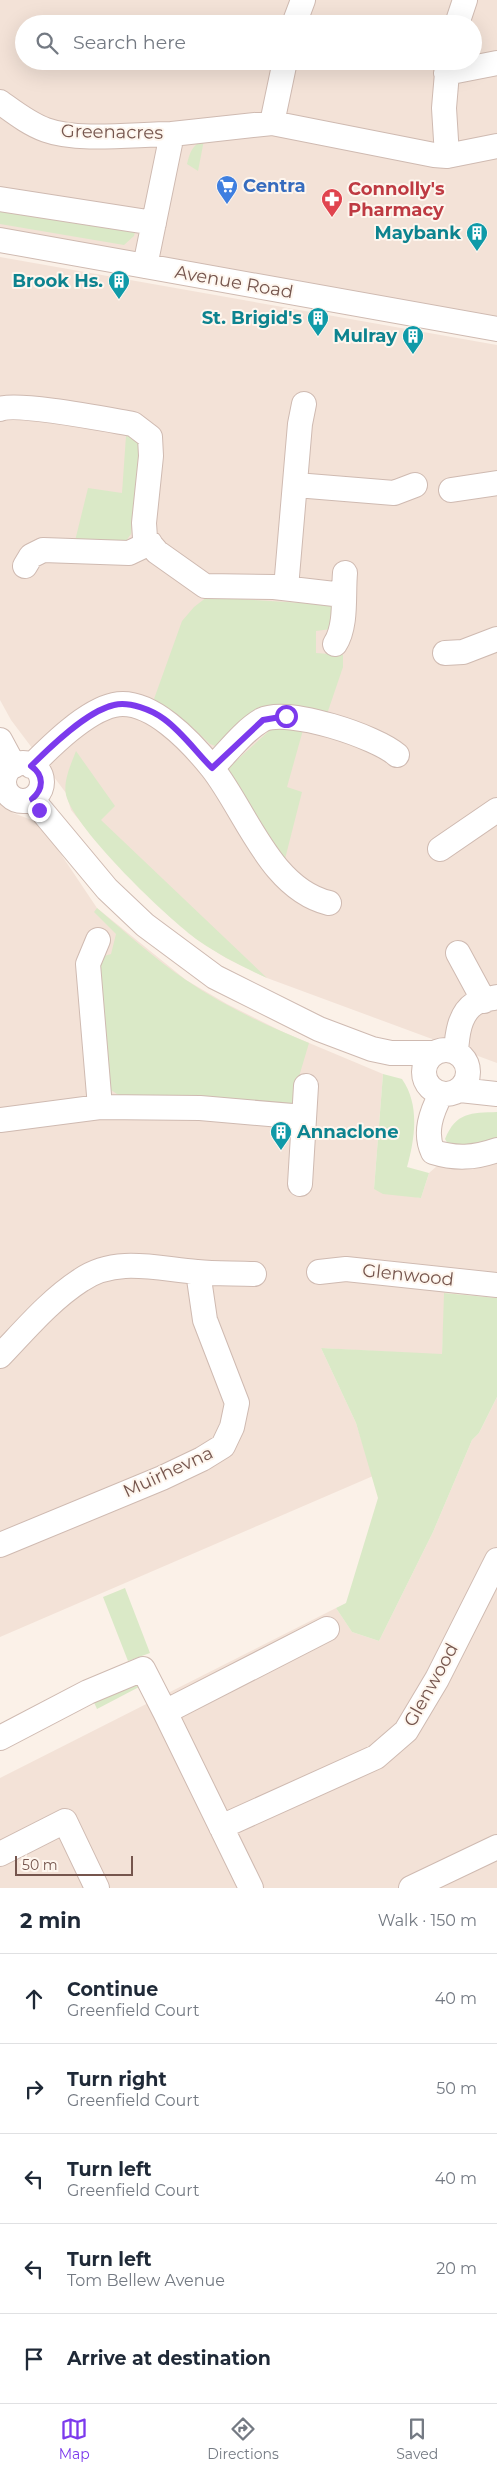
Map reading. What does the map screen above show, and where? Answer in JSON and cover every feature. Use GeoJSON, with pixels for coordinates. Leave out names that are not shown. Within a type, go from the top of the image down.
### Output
{"type":"FeatureCollection","features":[{"type":"Feature","properties":{"kind":"street"},"geometry":{"type":"LineString","coordinates":[[297,15],[303,0]]}},
{"type":"Feature","properties":{"kind":"street"},"geometry":{"type":"LineString","coordinates":[[460,15],[465,0]]}},
{"type":"Feature","properties":{"kind":"street"},"geometry":{"type":"LineString","coordinates":[[482,64],[497,63]]}},
{"type":"Feature","properties":{"kind":"street"},"geometry":{"type":"LineString","coordinates":[[272,123],[283,70]]}},
{"type":"Feature","properties":{"kind":"street"},"geometry":{"type":"LineString","coordinates":[[447,70],[444,108],[447,156]]}},
{"type":"Feature","properties":{"kind":"street","name":"Greenacres"},"geometry":{"type":"LineString","coordinates":[[0,102],[24,119],[46,130],[70,136],[172,134],[272,123],[434,155],[447,156],[497,146]]}},
{"type":"Feature","properties":{"kind":"street","name":"Greenacres"},"geometry":{"type":"LineString","coordinates":[[145,266],[172,134]]}},
{"type":"Feature","properties":{"kind":"street"},"geometry":{"type":"LineString","coordinates":[[0,199],[154,223]]}},
{"type":"Feature","properties":{"kind":"street","name":"Avenue Road"},"geometry":{"type":"LineString","coordinates":[[0,240],[497,329]]}},
{"type":"Feature","properties":{"kind":"street"},"geometry":{"type":"LineString","coordinates":[[286,588],[300,424],[304,404]]}},
{"type":"Feature","properties":{"kind":"street"},"geometry":{"type":"LineString","coordinates":[[0,409],[5,407],[40,410],[132,424],[143,430],[150,437],[151,456],[144,523],[146,538],[157,552],[205,586],[286,588],[344,584],[340,637],[335,644]]}},
{"type":"Feature","properties":{"kind":"street"},"geometry":{"type":"LineString","coordinates":[[451,490],[497,483]]}},
{"type":"Feature","properties":{"kind":"street"},"geometry":{"type":"LineString","coordinates":[[296,486],[394,493],[415,486]]}},
{"type":"Feature","properties":{"kind":"street"},"geometry":{"type":"LineString","coordinates":[[25,566],[31,556],[43,550],[129,553],[150,543]]}},
{"type":"Feature","properties":{"kind":"street"},"geometry":{"type":"LineString","coordinates":[[445,653],[463,652],[497,639]]}},
{"type":"Feature","properties":{"kind":"street"},"geometry":{"type":"LineString","coordinates":[[0,740],[23,766],[40,774],[42,785],[32,799],[21,801],[11,797],[7,793],[4,781],[5,775],[23,766],[65,733],[92,716],[114,705],[138,706],[164,719],[212,768],[274,863],[301,892],[315,900],[329,903]]}},
{"type":"Feature","properties":{"kind":"street"},"geometry":{"type":"LineString","coordinates":[[212,768],[263,720],[286,716],[303,718],[363,737],[387,746],[397,755]]}},
{"type":"Feature","properties":{"kind":"street"},"geometry":{"type":"LineString","coordinates":[[32,799],[107,889],[144,925],[215,977],[319,1029],[372,1049],[392,1053],[452,1072],[497,1094]]}},
{"type":"Feature","properties":{"kind":"street"},"geometry":{"type":"LineString","coordinates":[[440,849],[497,810]]}},
{"type":"Feature","properties":{"kind":"street"},"geometry":{"type":"LineString","coordinates":[[98,940],[88,964],[100,1107]]}},
{"type":"Feature","properties":{"kind":"street"},"geometry":{"type":"LineString","coordinates":[[458,953],[494,998],[474,1004],[463,1017],[458,1033],[452,1072],[435,1107],[427,1139],[433,1152],[449,1157],[477,1157],[497,1150]]}},
{"type":"Feature","properties":{"kind":"street"},"geometry":{"type":"LineString","coordinates":[[392,1053],[424,1076],[426,1062],[497,1088]]}},
{"type":"Feature","properties":{"kind":"street"},"geometry":{"type":"LineString","coordinates":[[300,1184],[306,1086]]}},
{"type":"Feature","properties":{"kind":"street"},"geometry":{"type":"LineString","coordinates":[[0,1120],[100,1107],[200,1108],[304,1117]]}},
{"type":"Feature","properties":{"kind":"street"},"geometry":{"type":"LineString","coordinates":[[0,1356],[58,1297],[82,1278],[109,1268],[130,1265],[198,1272],[254,1274]]}},
{"type":"Feature","properties":{"kind":"street","name":"Glenwood"},"geometry":{"type":"LineString","coordinates":[[319,1272],[346,1269],[497,1284]]}},
{"type":"Feature","properties":{"kind":"street","name":"Muirhevna"},"geometry":{"type":"LineString","coordinates":[[0,1545],[162,1478],[202,1459],[223,1446],[232,1427],[237,1403],[205,1320],[198,1272]]}},
{"type":"Feature","properties":{"kind":"street","name":"Glenwood"},"geometry":{"type":"LineString","coordinates":[[221,1827],[376,1757],[406,1731],[437,1679],[497,1560]]}},
{"type":"Feature","properties":{"kind":"street"},"geometry":{"type":"LineString","coordinates":[[165,1712],[327,1629]]}},
{"type":"Feature","properties":{"kind":"street"},"geometry":{"type":"LineString","coordinates":[[0,1738],[88,1692],[143,1669],[251,1888]]}},
{"type":"Feature","properties":{"kind":"street"},"geometry":{"type":"LineString","coordinates":[[0,1854],[65,1821],[97,1888]]}},
{"type":"Feature","properties":{"kind":"street"},"geometry":{"type":"LineString","coordinates":[[411,1888],[497,1847]]}},
{"type":"Feature","properties":{"kind":"shaded area"},"geometry":{"type":"Polygon","coordinates":[[[0,0],[497,0],[497,317],[0,231],[0,0]]]}},
{"type":"Feature","properties":{"kind":"shaded area"},"geometry":{"type":"Polygon","coordinates":[[[0,257],[497,345],[497,1063],[267,978],[226,958],[198,940],[168,915],[97,842],[71,810],[66,793],[11,720],[0,700],[0,257]]]}},
{"type":"Feature","properties":{"kind":"shaded area"},"geometry":{"type":"Polygon","coordinates":[[[0,799],[13,813],[40,823],[97,908],[186,980],[227,1004],[283,1032],[383,1074],[374,1189],[421,1198],[429,1173],[437,1166],[475,1166],[497,1157],[497,1298],[445,1293],[442,1355],[321,1348],[356,1423],[373,1476],[0,1637],[0,799]]]}},
{"type":"Feature","properties":{"kind":"shaded area"},"geometry":{"type":"Polygon","coordinates":[[[497,1397],[497,1888],[0,1888],[0,1778],[336,1608],[352,1632],[379,1641],[433,1532],[472,1440],[479,1433],[497,1397]]]}},
{"type":"Feature","properties":{"kind":"green space"},"geometry":{"type":"Polygon","coordinates":[[[204,140],[198,171],[187,164],[192,149],[204,140]]]}},
{"type":"Feature","properties":{"kind":"green space"},"geometry":{"type":"Polygon","coordinates":[[[0,204],[136,227],[134,236],[124,245],[0,224],[0,204]]]}},
{"type":"Feature","properties":{"kind":"green space"},"geometry":{"type":"Polygon","coordinates":[[[126,436],[133,437],[138,442],[139,447],[131,534],[123,545],[74,545],[88,488],[122,493],[126,436]]]}},
{"type":"Feature","properties":{"kind":"green space"},"geometry":{"type":"Polygon","coordinates":[[[207,597],[335,605],[331,629],[316,631],[316,653],[343,655],[343,667],[326,717],[295,710],[220,748],[210,744],[192,727],[154,699],[182,621],[194,607],[207,597]]]}},
{"type":"Feature","properties":{"kind":"green space"},"geometry":{"type":"Polygon","coordinates":[[[281,726],[303,730],[287,787],[302,792],[285,859],[266,839],[225,771],[270,730],[281,726]]]}},
{"type":"Feature","properties":{"kind":"green space"},"geometry":{"type":"Polygon","coordinates":[[[76,751],[115,806],[101,820],[267,978],[232,961],[199,941],[166,914],[104,851],[73,810],[66,795],[67,778],[76,751]]]}},
{"type":"Feature","properties":{"kind":"green space"},"geometry":{"type":"Polygon","coordinates":[[[97,908],[152,955],[200,989],[246,1015],[309,1043],[293,1104],[120,1096],[111,1090],[96,964],[104,956],[111,954],[116,934],[94,912],[97,908]]]}},
{"type":"Feature","properties":{"kind":"green space"},"geometry":{"type":"Polygon","coordinates":[[[383,1074],[402,1079],[412,1100],[414,1133],[407,1167],[429,1173],[421,1198],[383,1194],[374,1189],[383,1074]]]}},
{"type":"Feature","properties":{"kind":"green space"},"geometry":{"type":"Polygon","coordinates":[[[497,1112],[497,1141],[483,1141],[465,1147],[448,1144],[445,1139],[449,1130],[459,1119],[472,1114],[497,1112]]]}},
{"type":"Feature","properties":{"kind":"green space"},"geometry":{"type":"Polygon","coordinates":[[[444,1293],[497,1298],[497,1397],[479,1433],[472,1440],[433,1532],[379,1641],[352,1632],[336,1608],[346,1603],[378,1498],[356,1423],[321,1348],[442,1354],[444,1293]]]}},
{"type":"Feature","properties":{"kind":"green space"},"geometry":{"type":"Polygon","coordinates":[[[125,1588],[150,1653],[128,1661],[103,1597],[125,1588]]]}},
{"type":"Feature","properties":{"kind":"green space"},"geometry":{"type":"Polygon","coordinates":[[[136,1684],[139,1687],[97,1709],[92,1698],[136,1684]]]}},
{"type":"Feature","properties":{"kind":"place","name":"Centra"},"geometry":{"type":"Point","coordinates":[227,205]}},
{"type":"Feature","properties":{"kind":"place","name":"Connolly's Pharmacy"},"geometry":{"type":"Point","coordinates":[332,218]}},
{"type":"Feature","properties":{"kind":"place","name":"Maybank"},"geometry":{"type":"Point","coordinates":[477,252]}},
{"type":"Feature","properties":{"kind":"place","name":"Brook Hs."},"geometry":{"type":"Point","coordinates":[119,300]}},
{"type":"Feature","properties":{"kind":"place","name":"St. Brigid's"},"geometry":{"type":"Point","coordinates":[318,337]}},
{"type":"Feature","properties":{"kind":"place","name":"Mulray"},"geometry":{"type":"Point","coordinates":[413,355]}},
{"type":"Feature","properties":{"kind":"place","name":"Annaclone"},"geometry":{"type":"Point","coordinates":[281,1151]}},
{"type":"Feature","properties":{"kind":"route"},"geometry":{"type":"LineString","coordinates":[[39,810],[32,799],[40,790],[42,779],[36,769],[31,766],[65,733],[114,705],[138,706],[164,719],[212,768],[263,720],[286,716]]}}]}
